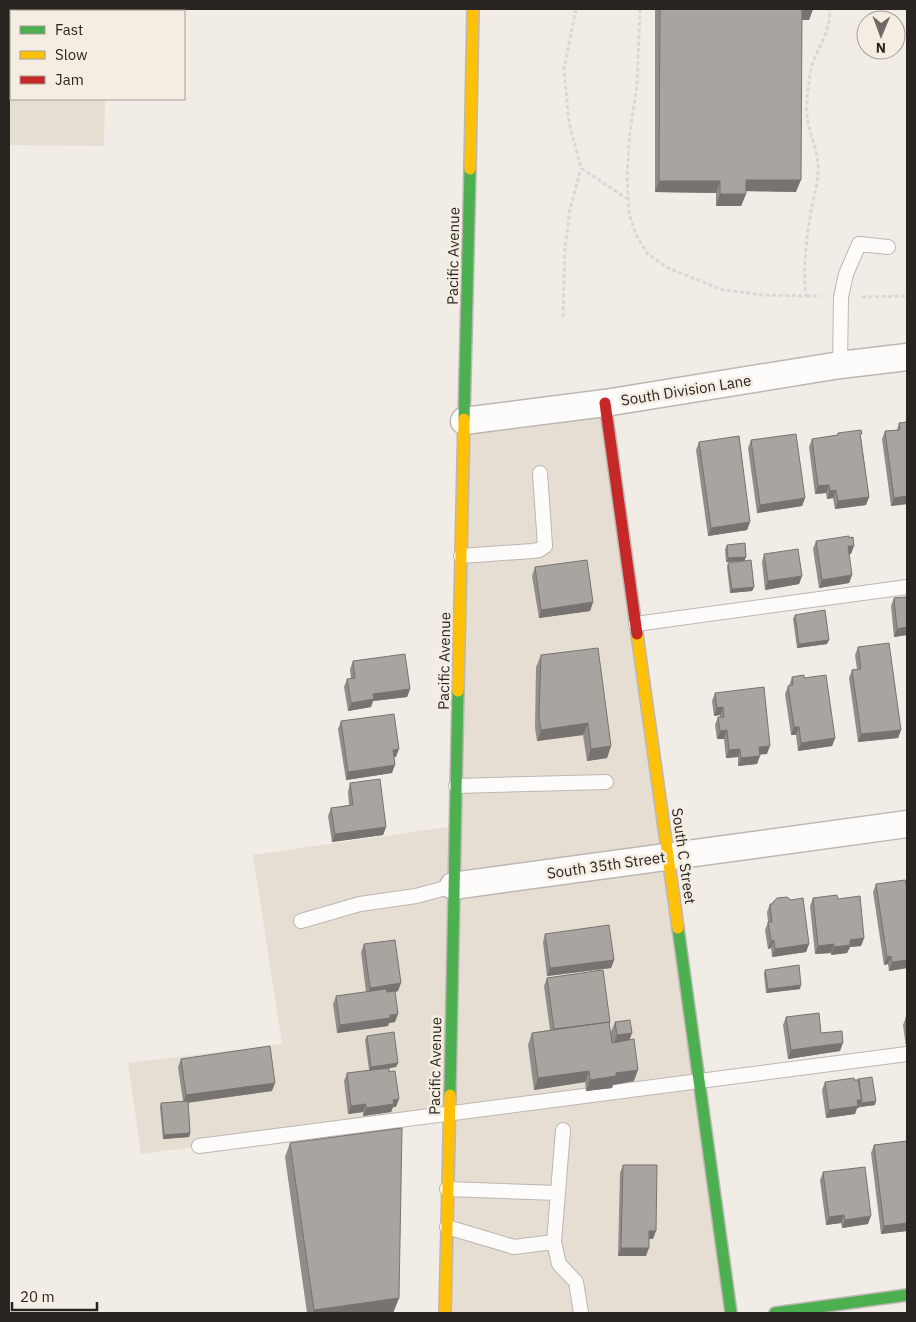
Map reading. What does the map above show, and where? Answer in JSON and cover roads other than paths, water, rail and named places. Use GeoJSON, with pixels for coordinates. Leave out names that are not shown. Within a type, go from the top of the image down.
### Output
{"type":"FeatureCollection","features":[{"type":"Feature","properties":{"kind":"main road","name":"Pacific Avenue"},"geometry":{"type":"LineString","coordinates":[[445,1313],[473,9]]}},
{"type":"Feature","properties":{"kind":"main road","name":"South C Street"},"geometry":{"type":"LineString","coordinates":[[605,403],[731,1313]]}},
{"type":"Feature","properties":{"kind":"main road"},"geometry":{"type":"LineString","coordinates":[[775,1313],[907,1295]]}},
{"type":"Feature","properties":{"kind":"street","name":"South Division Lane"},"geometry":{"type":"LineString","coordinates":[[464,421],[605,403],[840,366],[907,358]]}},
{"type":"Feature","properties":{"kind":"street","name":"South 35th Street"},"geometry":{"type":"LineString","coordinates":[[453,886],[907,824]]}},
{"type":"Feature","properties":{"kind":"lane"},"geometry":{"type":"LineString","coordinates":[[840,366],[841,296],[846,274],[859,244],[888,247]]}},
{"type":"Feature","properties":{"kind":"lane"},"geometry":{"type":"LineString","coordinates":[[461,556],[532,552],[545,546],[540,473]]}},
{"type":"Feature","properties":{"kind":"lane"},"geometry":{"type":"LineString","coordinates":[[636,624],[907,587]]}},
{"type":"Feature","properties":{"kind":"lane"},"geometry":{"type":"LineString","coordinates":[[456,786],[606,782]]}},
{"type":"Feature","properties":{"kind":"lane"},"geometry":{"type":"LineString","coordinates":[[301,921],[360,904],[416,896],[453,886]]}},
{"type":"Feature","properties":{"kind":"lane"},"geometry":{"type":"LineString","coordinates":[[199,1146],[907,1054]]}},
{"type":"Feature","properties":{"kind":"lane"},"geometry":{"type":"LineString","coordinates":[[563,1130],[554,1242],[559,1264],[576,1282],[581,1313]]}},
{"type":"Feature","properties":{"kind":"lane"},"geometry":{"type":"LineString","coordinates":[[448,1189],[557,1193]]}},
{"type":"Feature","properties":{"kind":"lane"},"geometry":{"type":"LineString","coordinates":[[447,1227],[514,1247],[554,1242]]}}]}
